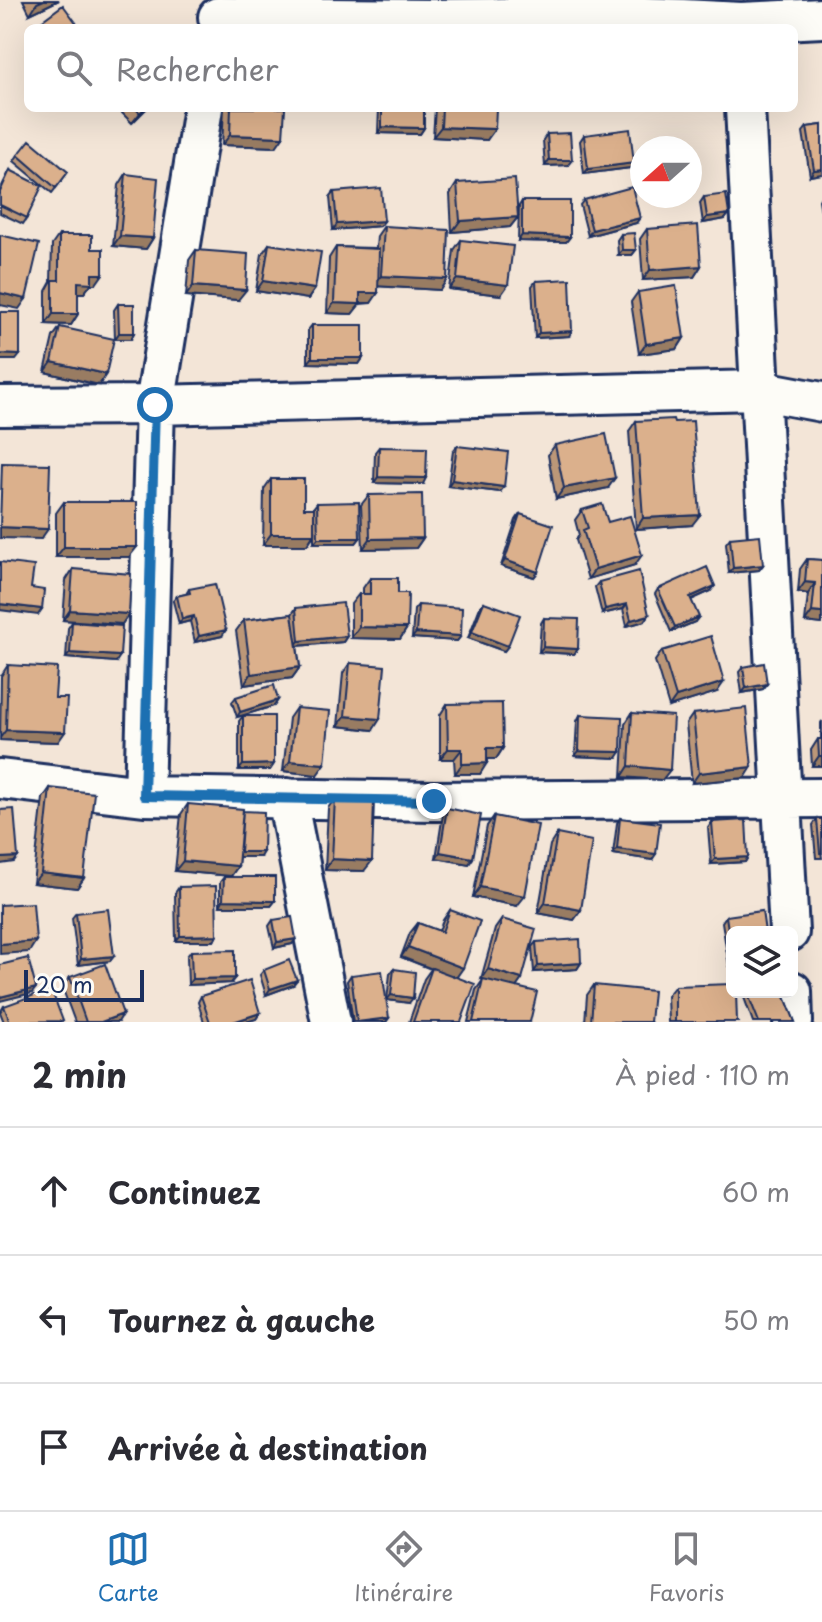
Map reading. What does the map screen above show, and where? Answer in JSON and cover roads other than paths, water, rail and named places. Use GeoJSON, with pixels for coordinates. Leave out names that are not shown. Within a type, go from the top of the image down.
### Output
{"type":"FeatureCollection","features":[{"type":"Feature","properties":{"kind":"street"},"geometry":{"type":"LineString","coordinates":[[218,15],[487,9],[624,16],[822,18]]}},
{"type":"Feature","properties":{"kind":"street"},"geometry":{"type":"LineString","coordinates":[[144,796],[155,405],[202,112]]}},
{"type":"Feature","properties":{"kind":"street"},"geometry":{"type":"LineString","coordinates":[[745,112],[789,926]]}},
{"type":"Feature","properties":{"kind":"street"},"geometry":{"type":"LineString","coordinates":[[0,406],[758,390],[822,402]]}},
{"type":"Feature","properties":{"kind":"street"},"geometry":{"type":"LineString","coordinates":[[0,779],[144,796],[434,801],[822,798]]}},
{"type":"Feature","properties":{"kind":"street"},"geometry":{"type":"LineString","coordinates":[[287,798],[331,1022]]}},
{"type":"Feature","properties":{"kind":"street"},"geometry":{"type":"LineString","coordinates":[[792,998],[793,1022]]}}]}
